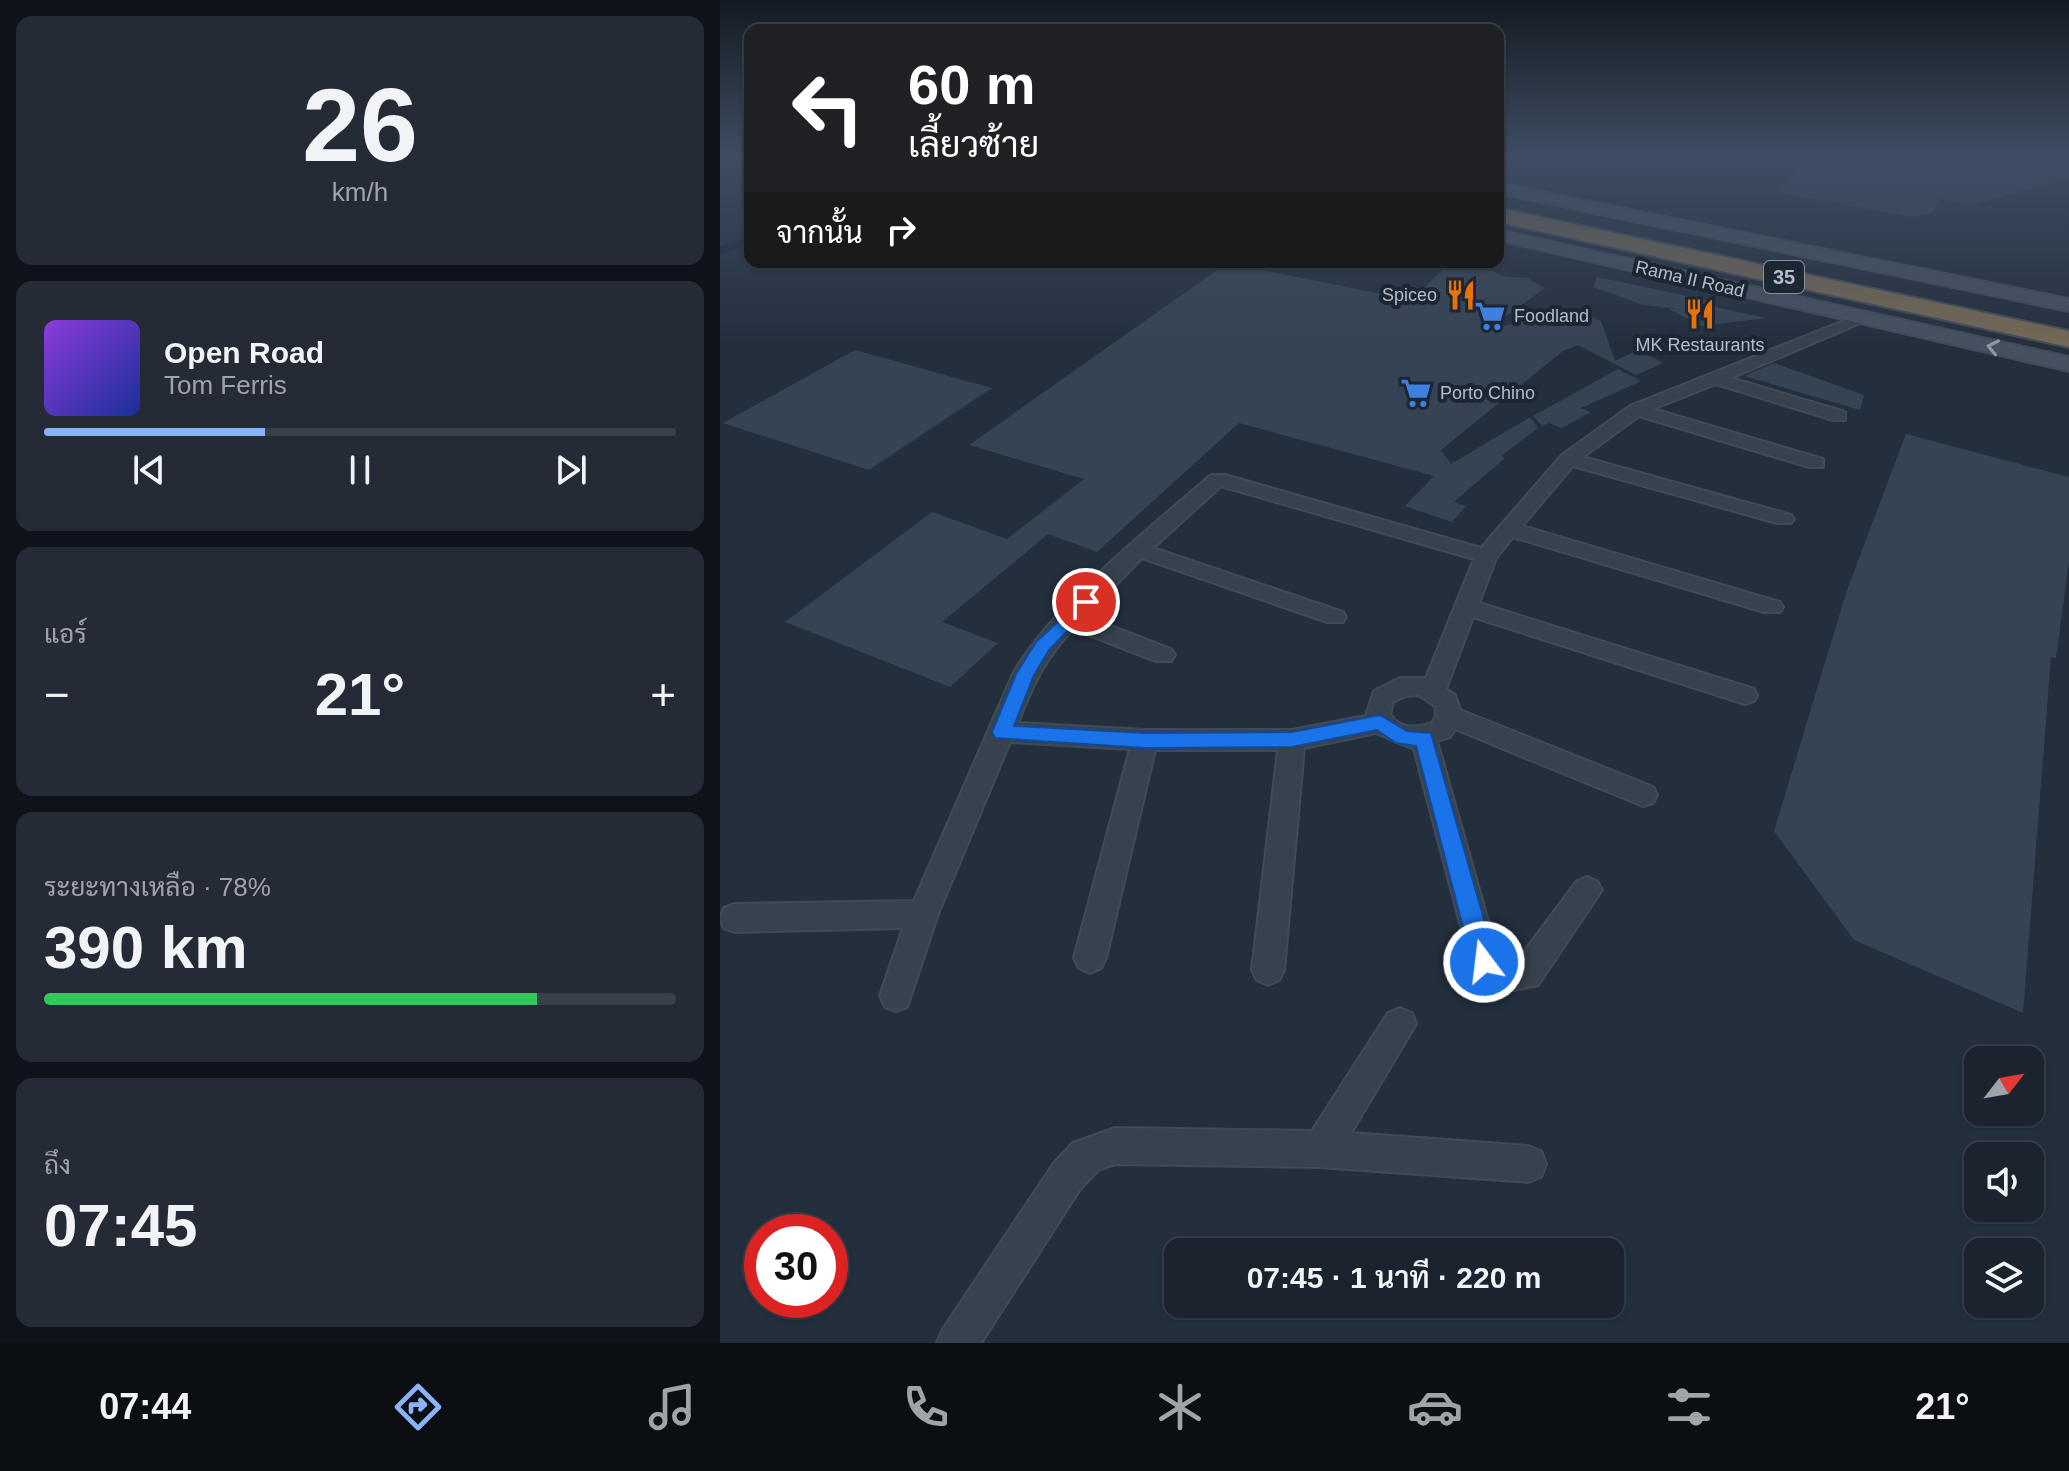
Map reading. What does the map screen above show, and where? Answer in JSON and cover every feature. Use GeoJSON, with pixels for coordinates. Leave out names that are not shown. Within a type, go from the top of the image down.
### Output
{"type":"FeatureCollection","features":[{"type":"Feature","properties":{"kind":"highway","name":"Rama II Road"},"geometry":{"type":"LineString","coordinates":[[1581,219],[2069,339]]}},
{"type":"Feature","properties":{"kind":"highway","name":"Rama II Road"},"geometry":{"type":"LineString","coordinates":[[1592,219],[2069,322]]}},
{"type":"Feature","properties":{"kind":"main road"},"geometry":{"type":"LineString","coordinates":[[1600,219],[2069,312]]}},
{"type":"Feature","properties":{"kind":"main road","name":"35"},"geometry":{"type":"LineString","coordinates":[[1606,219],[2069,305]]}},
{"type":"Feature","properties":{"kind":"main road"},"geometry":{"type":"LineString","coordinates":[[1504,229],[1803,298],[1901,327]]}},
{"type":"Feature","properties":{"kind":"main road","name":"Rama II Road"},"geometry":{"type":"LineString","coordinates":[[1504,236],[2069,364]]}},
{"type":"Feature","properties":{"kind":"street"},"geometry":{"type":"LineString","coordinates":[[1433,690],[1486,556],[1512,530],[1569,459],[1636,410],[1711,377],[1864,318]]}},
{"type":"Feature","properties":{"kind":"street"},"geometry":{"type":"LineString","coordinates":[[1711,377],[1839,416]]}},
{"type":"Feature","properties":{"kind":"street"},"geometry":{"type":"LineString","coordinates":[[1636,410],[1816,463]]}},
{"type":"Feature","properties":{"kind":"street"},"geometry":{"type":"LineString","coordinates":[[1569,459],[1784,519]]}},
{"type":"Feature","properties":{"kind":"street"},"geometry":{"type":"LineString","coordinates":[[896,996],[923,914],[1025,674],[1042,646],[1138,550],[1218,479],[1486,556]]}},
{"type":"Feature","properties":{"kind":"street"},"geometry":{"type":"LineString","coordinates":[[1512,530],[1772,607]]}},
{"type":"Feature","properties":{"kind":"street"},"geometry":{"type":"LineString","coordinates":[[1138,550],[1335,617]]}},
{"type":"Feature","properties":{"kind":"street"},"geometry":{"type":"LineString","coordinates":[[1465,606],[1745,695]]}},
{"type":"Feature","properties":{"kind":"street"},"geometry":{"type":"LineString","coordinates":[[1069,619],[1163,655]]}},
{"type":"Feature","properties":{"kind":"street"},"geometry":{"type":"LineString","coordinates":[[1002,732],[1145,740],[1292,740],[1380,723],[1403,738],[1424,739],[1441,730],[1449,716],[1446,701],[1433,690],[1411,685],[1390,691],[1378,705],[1380,723]]}},
{"type":"Feature","properties":{"kind":"street"},"geometry":{"type":"LineString","coordinates":[[1449,716],[1643,795]]}},
{"type":"Feature","properties":{"kind":"street"},"geometry":{"type":"LineString","coordinates":[[1424,739],[1484,962],[1504,977],[1527,974],[1587,890]]}},
{"type":"Feature","properties":{"kind":"street"},"geometry":{"type":"LineString","coordinates":[[1090,958],[1145,740]]}},
{"type":"Feature","properties":{"kind":"street"},"geometry":{"type":"LineString","coordinates":[[1268,970],[1292,740]]}},
{"type":"Feature","properties":{"kind":"street"},"geometry":{"type":"LineString","coordinates":[[735,918],[923,914]]}},
{"type":"Feature","properties":{"kind":"street"},"geometry":{"type":"LineString","coordinates":[[1321,1149],[1400,1024]]}},
{"type":"Feature","properties":{"kind":"street"},"geometry":{"type":"LineString","coordinates":[[957,1343],[1067,1176],[1086,1156],[1115,1146],[1321,1149],[1528,1164]]}},
{"type":"Feature","properties":{"kind":"building"},"geometry":{"type":"Polygon","coordinates":[[[1220,268],[1252,268],[1412,300],[1444,268],[1486,268],[1506,277],[1527,278],[1545,288],[1490,328],[1580,312],[1601,321],[1615,361],[1638,350],[1663,363],[1636,375],[1578,345],[1563,351],[1441,450],[1451,464],[1530,417],[1538,428],[1501,456],[1505,458],[1454,502],[1466,506],[1452,522],[1405,506],[1434,476],[1239,423],[1097,552],[1048,534],[942,622],[998,643],[950,687],[785,622],[932,512],[1007,539],[1084,479],[969,445],[1220,268]]]}},
{"type":"Feature","properties":{"kind":"building"},"geometry":{"type":"Polygon","coordinates":[[[1597,277],[1711,301],[1710,306],[1767,318],[1701,326],[1669,309],[1677,309],[1643,305],[1594,287],[1597,277]]]}},
{"type":"Feature","properties":{"kind":"building"},"geometry":{"type":"Polygon","coordinates":[[[855,350],[992,388],[869,470],[723,423],[855,350]]]}},
{"type":"Feature","properties":{"kind":"building"},"geometry":{"type":"Polygon","coordinates":[[[1774,363],[1864,395],[1860,410],[1744,376],[1774,363]]]}},
{"type":"Feature","properties":{"kind":"building"},"geometry":{"type":"Polygon","coordinates":[[[1618,369],[1641,381],[1581,408],[1591,412],[1562,428],[1549,423],[1542,426],[1533,416],[1618,369]]]}},
{"type":"Feature","properties":{"kind":"building"},"geometry":{"type":"Polygon","coordinates":[[[1906,434],[2069,477],[2069,561],[2056,658],[2051,657],[2023,1013],[1854,940],[1774,831],[1847,590],[1906,434]]]}},
{"type":"Feature","properties":{"kind":"waterway"},"geometry":{"type":"LineString","coordinates":[[720,250],[744,243]]}},
{"type":"Feature","properties":{"kind":"place","name":"Spiceo"},"geometry":{"type":"Point","coordinates":[1461,295]}},
{"type":"Feature","properties":{"kind":"place","name":"MK Restaurants"},"geometry":{"type":"Point","coordinates":[1700,314]}},
{"type":"Feature","properties":{"kind":"place","name":"Foodland"},"geometry":{"type":"Point","coordinates":[1490,316]}},
{"type":"Feature","properties":{"kind":"place","name":"Porto Chino"},"geometry":{"type":"Point","coordinates":[1416,393]}},
{"type":"Feature","properties":{"kind":"route"},"geometry":{"type":"LineString","coordinates":[[1086,602],[1042,646],[1025,674],[1002,732],[1145,740],[1292,740],[1380,723],[1393,735],[1424,739],[1484,962]]}}]}
